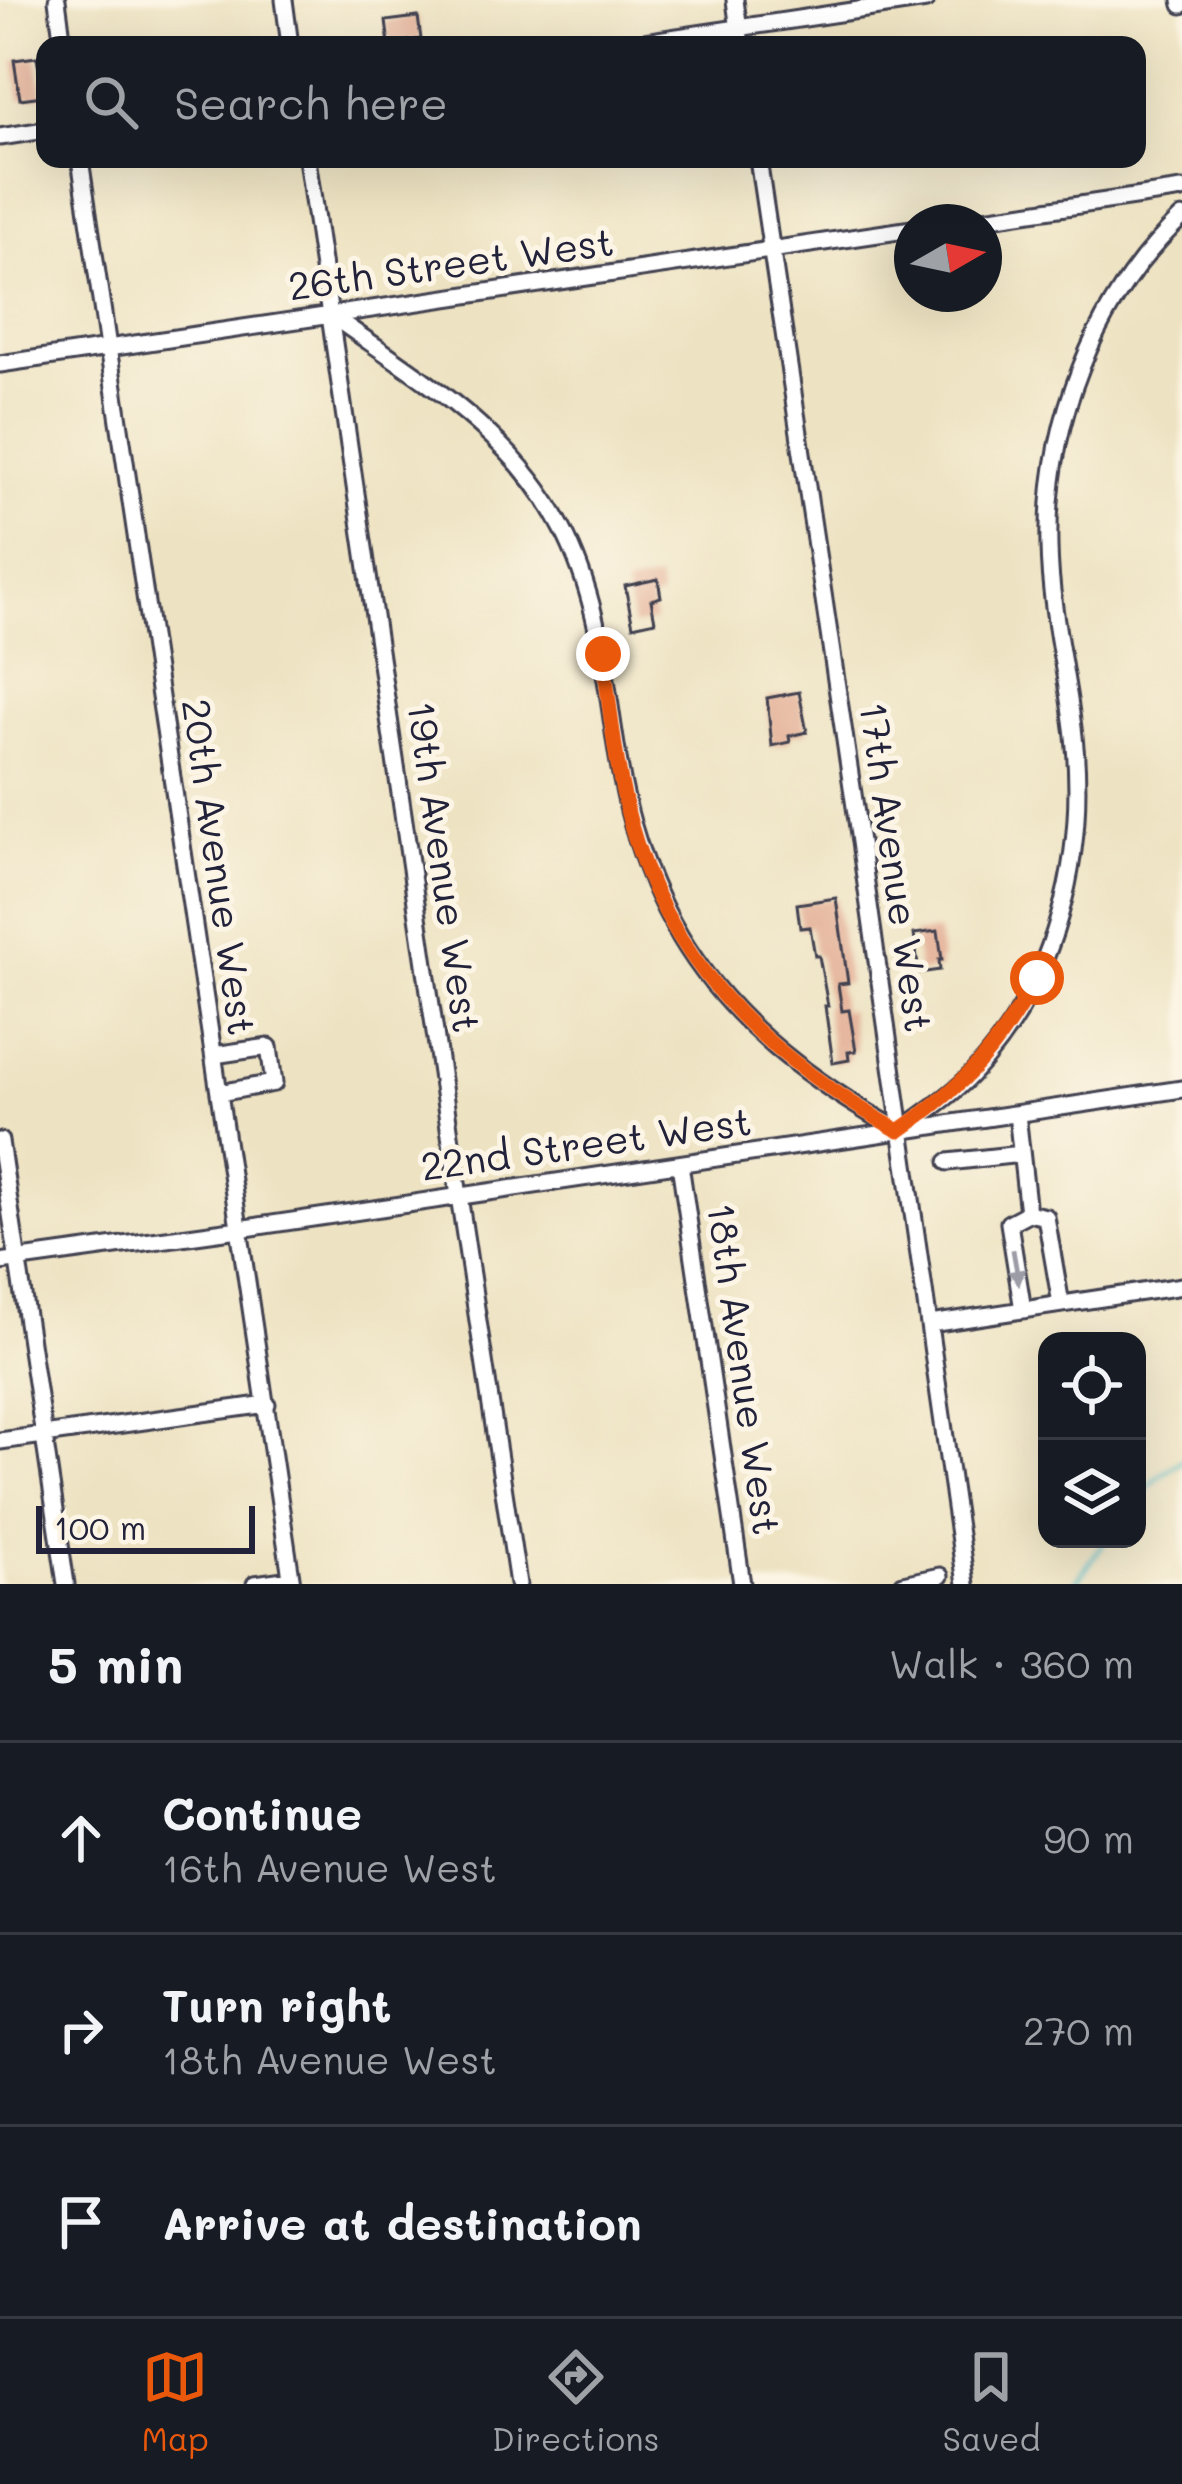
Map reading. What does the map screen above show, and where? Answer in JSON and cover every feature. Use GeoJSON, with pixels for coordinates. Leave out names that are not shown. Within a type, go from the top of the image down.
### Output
{"type":"FeatureCollection","features":[{"type":"Feature","properties":{"kind":"street"},"geometry":{"type":"LineString","coordinates":[[57,0],[62,36]]}},
{"type":"Feature","properties":{"kind":"street"},"geometry":{"type":"LineString","coordinates":[[284,0],[289,36]]}},
{"type":"Feature","properties":{"kind":"street"},"geometry":{"type":"LineString","coordinates":[[735,0],[740,36],[926,0]]}},
{"type":"Feature","properties":{"kind":"street"},"geometry":{"type":"LineString","coordinates":[[0,137],[36,131]]}},
{"type":"Feature","properties":{"kind":"street","name":"20th Avenue West"},"geometry":{"type":"LineString","coordinates":[[81,168],[291,1581]]}},
{"type":"Feature","properties":{"kind":"street","name":"19th Avenue West"},"geometry":{"type":"LineString","coordinates":[[309,168],[518,1584]]}},
{"type":"Feature","properties":{"kind":"street","name":"17th Avenue West"},"geometry":{"type":"LineString","coordinates":[[759,168],[965,1577]]}},
{"type":"Feature","properties":{"kind":"street"},"geometry":{"type":"LineString","coordinates":[[1002,216],[1182,190]]}},
{"type":"Feature","properties":{"kind":"street"},"geometry":{"type":"LineString","coordinates":[[331,315],[478,422],[518,463],[560,524],[600,634],[619,765],[637,845],[684,947],[729,1004],[784,1056],[899,1131],[955,1089],[991,1050],[1037,978],[1056,927],[1068,886],[1078,791],[1048,550],[1057,450],[1080,371],[1106,315],[1141,262],[1182,218]]}},
{"type":"Feature","properties":{"kind":"street","name":"26th Street West"},"geometry":{"type":"LineString","coordinates":[[0,364],[894,233]]}},
{"type":"Feature","properties":{"kind":"street"},"geometry":{"type":"LineString","coordinates":[[214,1055],[269,1047],[274,1083],[219,1093]]}},
{"type":"Feature","properties":{"kind":"street","name":"22nd Street West"},"geometry":{"type":"LineString","coordinates":[[9,1260],[1182,1090]]}},
{"type":"Feature","properties":{"kind":"street"},"geometry":{"type":"LineString","coordinates":[[1017,1114],[1028,1213]]}},
{"type":"Feature","properties":{"kind":"street"},"geometry":{"type":"LineString","coordinates":[[0,1141],[9,1260],[45,1435],[66,1584]]}},
{"type":"Feature","properties":{"kind":"street"},"geometry":{"type":"LineString","coordinates":[[948,1162],[1021,1157]]}},
{"type":"Feature","properties":{"kind":"street","name":"18th Avenue West"},"geometry":{"type":"LineString","coordinates":[[680,1164],[742,1584]]}},
{"type":"Feature","properties":{"kind":"street"},"geometry":{"type":"LineString","coordinates":[[1023,1310],[1009,1223],[1028,1213],[1046,1217],[1061,1304]]}},
{"type":"Feature","properties":{"kind":"street"},"geometry":{"type":"LineString","coordinates":[[930,1324],[1182,1286]]}},
{"type":"Feature","properties":{"kind":"street"},"geometry":{"type":"LineString","coordinates":[[0,1441],[267,1405]]}},
{"type":"Feature","properties":{"kind":"street"},"geometry":{"type":"LineString","coordinates":[[904,1584],[965,1577]]}},
{"type":"Feature","properties":{"kind":"street"},"geometry":{"type":"LineString","coordinates":[[255,1584],[291,1581]]}},
{"type":"Feature","properties":{"kind":"building"},"geometry":{"type":"Polygon","coordinates":[[[418,17],[421,36],[388,36],[386,21],[418,17]]]}},
{"type":"Feature","properties":{"kind":"building"},"geometry":{"type":"Polygon","coordinates":[[[36,57],[36,97],[20,99],[14,60],[36,57]]]}},
{"type":"Feature","properties":{"kind":"building"},"geometry":{"type":"Polygon","coordinates":[[[658,579],[661,597],[651,600],[655,621],[633,626],[625,586],[658,579]]]}},
{"type":"Feature","properties":{"kind":"building"},"geometry":{"type":"Polygon","coordinates":[[[799,692],[807,732],[772,746],[767,698],[799,692]]]}},
{"type":"Feature","properties":{"kind":"building"},"geometry":{"type":"Polygon","coordinates":[[[836,898],[848,983],[838,984],[842,1011],[849,1010],[856,1051],[848,1052],[849,1060],[833,1063],[819,956],[815,956],[810,927],[800,928],[797,904],[836,898]]]}},
{"type":"Feature","properties":{"kind":"building"},"geometry":{"type":"Polygon","coordinates":[[[938,931],[940,970],[919,973],[914,934],[938,931]]]}},
{"type":"Feature","properties":{"kind":"waterway"},"geometry":{"type":"LineString","coordinates":[[1146,1489],[1182,1461]]}},
{"type":"Feature","properties":{"kind":"waterway"},"geometry":{"type":"LineString","coordinates":[[1075,1584],[1100,1548]]}},
{"type":"Feature","properties":{"kind":"route"},"geometry":{"type":"LineString","coordinates":[[603,654],[628,814],[661,902],[684,947],[729,1004],[813,1078],[899,1131],[971,1075],[1037,978]]}}]}
